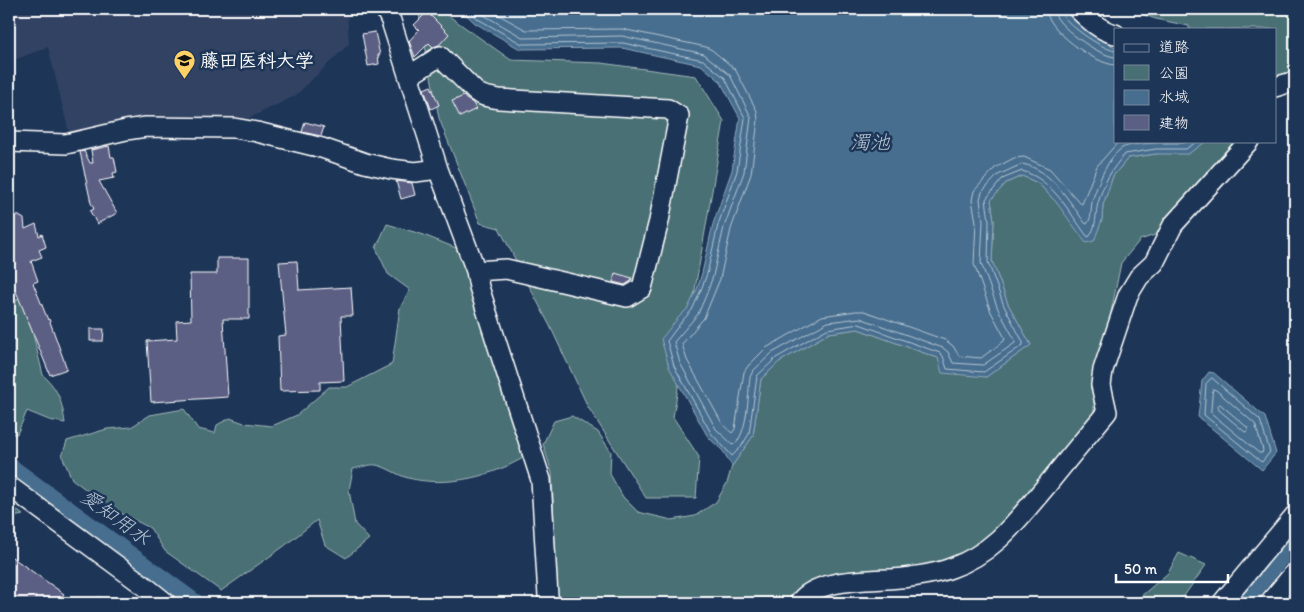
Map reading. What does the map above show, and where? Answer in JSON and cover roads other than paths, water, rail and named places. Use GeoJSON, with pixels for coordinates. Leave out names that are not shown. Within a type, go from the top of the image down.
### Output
{"type":"FeatureCollection","features":[{"type":"Feature","properties":{"kind":"street"},"geometry":{"type":"LineString","coordinates":[[385,9],[391,21],[438,169],[476,271],[540,480],[550,603]]}},
{"type":"Feature","properties":{"kind":"street"},"geometry":{"type":"LineString","coordinates":[[1078,9],[1093,24],[1114,34]]}},
{"type":"Feature","properties":{"kind":"street"},"geometry":{"type":"LineString","coordinates":[[409,76],[440,56],[475,91],[486,96],[499,99],[668,109],[679,116],[659,221],[642,288],[627,297],[506,269],[476,271]]}},
{"type":"Feature","properties":{"kind":"street"},"geometry":{"type":"LineString","coordinates":[[1276,87],[1295,82]]}},
{"type":"Feature","properties":{"kind":"street"},"geometry":{"type":"LineString","coordinates":[[9,142],[66,144],[146,127],[234,128],[322,148],[365,163],[391,169],[415,172],[438,169]]}},
{"type":"Feature","properties":{"kind":"street"},"geometry":{"type":"LineString","coordinates":[[800,603],[804,596],[819,588],[837,584],[910,578],[951,568],[984,553],[1007,533],[1107,412],[1101,385],[1103,370],[1128,294],[1139,277],[1154,263],[1173,225],[1248,142]]}},
{"type":"Feature","properties":{"kind":"street"},"geometry":{"type":"LineString","coordinates":[[9,486],[166,603]]}},
{"type":"Feature","properties":{"kind":"street"},"geometry":{"type":"LineString","coordinates":[[1222,603],[1295,515]]}},
{"type":"Feature","properties":{"kind":"street"},"geometry":{"type":"LineString","coordinates":[[1269,603],[1295,572]]}},
{"type":"Feature","properties":{"kind":"water","name":"濁池"},"geometry":{"type":"Polygon","coordinates":[[[460,9],[1063,9],[1087,31],[1114,46],[1114,142],[1204,143],[1188,154],[1156,154],[1128,158],[1113,176],[1103,205],[1102,220],[1094,241],[1086,243],[1056,202],[1038,183],[1022,176],[1006,183],[991,200],[994,221],[992,261],[1008,304],[1031,345],[986,377],[942,373],[938,358],[858,329],[829,333],[779,362],[761,379],[753,436],[732,466],[723,451],[708,437],[669,367],[661,339],[688,308],[697,289],[713,224],[732,170],[740,118],[720,81],[701,65],[622,48],[520,49],[475,23],[460,9]]]}},
{"type":"Feature","properties":{"kind":"water"},"geometry":{"type":"Polygon","coordinates":[[[1209,372],[1214,373],[1265,417],[1276,453],[1262,470],[1198,417],[1202,381],[1209,372]]]}},
{"type":"Feature","properties":{"kind":"waterway","name":"愛知用水"},"geometry":{"type":"LineString","coordinates":[[9,465],[197,603]]}},
{"type":"Feature","properties":{"kind":"waterway","name":"愛知用水"},"geometry":{"type":"LineString","coordinates":[[1244,603],[1295,541]]}},
{"type":"Feature","properties":{"kind":"place","name":"藤田医科大学"},"geometry":{"type":"Point","coordinates":[184,79]}}]}
